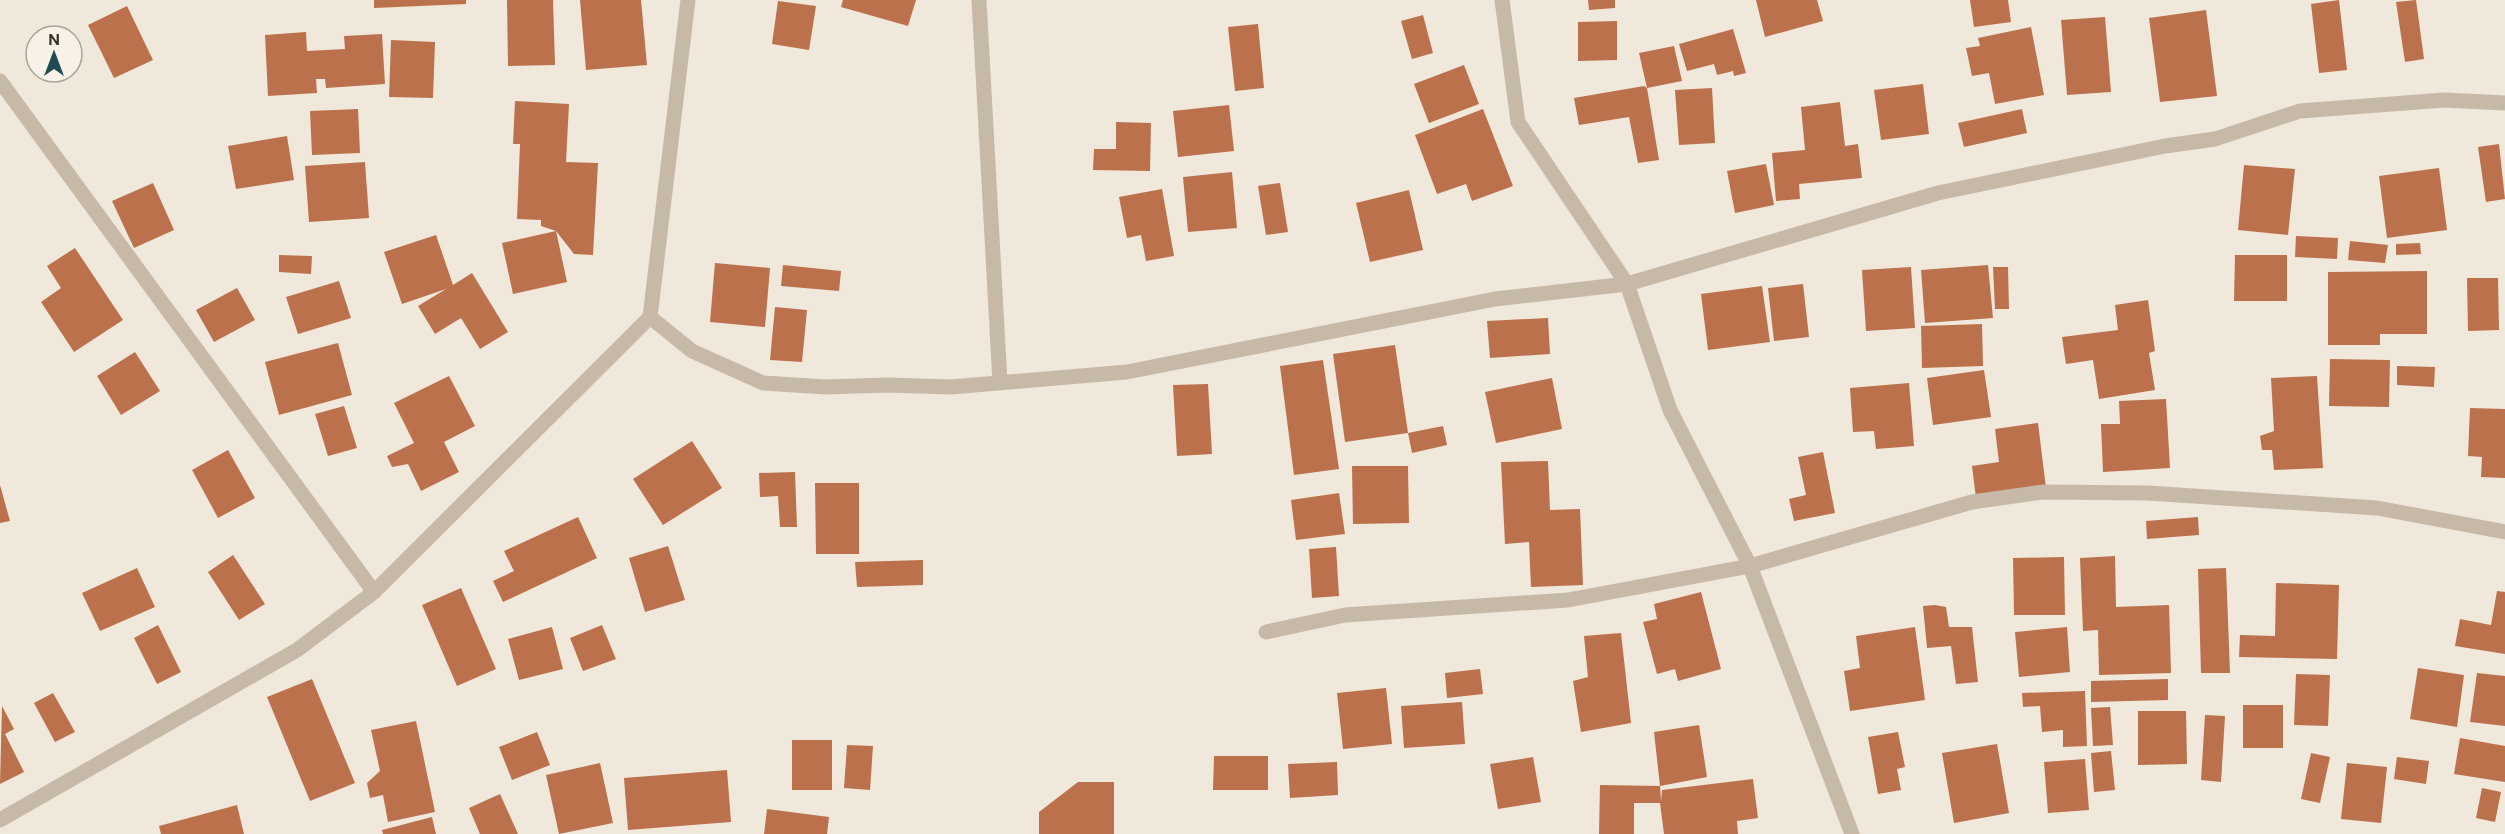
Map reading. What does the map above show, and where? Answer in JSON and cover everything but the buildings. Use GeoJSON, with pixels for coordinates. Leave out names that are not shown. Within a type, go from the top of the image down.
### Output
{"type":"FeatureCollection","features":[{"type":"Feature","properties":{"kind":"street"},"geometry":{"type":"LineString","coordinates":[[0,820],[297,650],[374,592],[650,317],[688,0]]}},
{"type":"Feature","properties":{"kind":"street"},"geometry":{"type":"LineString","coordinates":[[979,0],[1000,382]]}},
{"type":"Feature","properties":{"kind":"street"},"geometry":{"type":"LineString","coordinates":[[1502,0],[1518,122],[1627,284],[1670,410],[1750,566],[1852,834]]}},
{"type":"Feature","properties":{"kind":"street"},"geometry":{"type":"LineString","coordinates":[[0,81],[374,592]]}},
{"type":"Feature","properties":{"kind":"street"},"geometry":{"type":"LineString","coordinates":[[650,317],[692,351],[763,382],[826,387],[887,385],[951,387],[1127,372],[1495,299],[1627,284],[1938,193],[2165,146],[2215,139],[2300,111],[2444,100],[2505,103]]}},
{"type":"Feature","properties":{"kind":"street"},"geometry":{"type":"LineString","coordinates":[[1266,632],[1345,615],[1568,600],[1750,566],[1972,502],[2043,492],[2148,494],[2376,508],[2505,532]]}}]}
